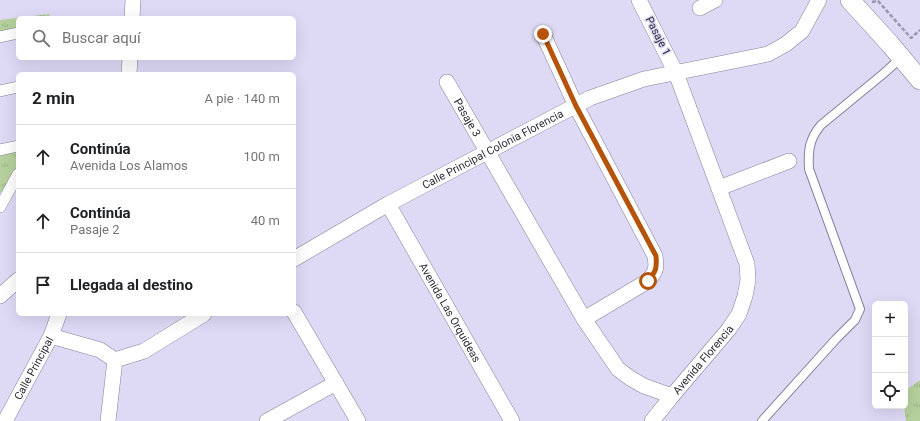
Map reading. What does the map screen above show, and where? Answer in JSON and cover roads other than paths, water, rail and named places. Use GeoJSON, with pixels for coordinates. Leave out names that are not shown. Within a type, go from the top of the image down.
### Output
{"type":"FeatureCollection","features":[{"type":"Feature","properties":{"kind":"street"},"geometry":{"type":"LineString","coordinates":[[132,16],[134,0]]}},
{"type":"Feature","properties":{"kind":"street","name":"Pasaje 1"},"geometry":{"type":"LineString","coordinates":[[639,0],[676,72]]}},
{"type":"Feature","properties":{"kind":"street"},"geometry":{"type":"LineString","coordinates":[[700,8],[715,0]]}},
{"type":"Feature","properties":{"kind":"street","name":"Calle Principal Colonia Florencia"},"geometry":{"type":"LineString","coordinates":[[296,258],[388,204],[590,98],[644,79],[768,54],[786,44],[802,31],[819,0]]}},
{"type":"Feature","properties":{"kind":"street"},"geometry":{"type":"LineString","coordinates":[[857,2],[920,80]]}},
{"type":"Feature","properties":{"kind":"street"},"geometry":{"type":"LineString","coordinates":[[0,37],[16,33]]}},
{"type":"Feature","properties":{"kind":"street"},"geometry":{"type":"LineString","coordinates":[[543,34],[576,106],[656,256],[654,273],[648,281],[584,319]]}},
{"type":"Feature","properties":{"kind":"street"},"geometry":{"type":"LineString","coordinates":[[129,72],[130,60]]}},
{"type":"Feature","properties":{"kind":"street","name":"Avenida Florencia"},"geometry":{"type":"LineString","coordinates":[[488,152],[584,319],[618,369],[644,386],[672,396],[729,329],[739,314],[746,296],[748,280],[747,264],[676,72]]}},
{"type":"Feature","properties":{"kind":"street","name":"Pasaje 3"},"geometry":{"type":"LineString","coordinates":[[448,82],[488,152]]}},
{"type":"Feature","properties":{"kind":"street"},"geometry":{"type":"LineString","coordinates":[[0,91],[16,87]]}},
{"type":"Feature","properties":{"kind":"street"},"geometry":{"type":"LineString","coordinates":[[0,150],[16,146]]}},
{"type":"Feature","properties":{"kind":"street"},"geometry":{"type":"LineString","coordinates":[[719,188],[789,161]]}},
{"type":"Feature","properties":{"kind":"street"},"geometry":{"type":"LineString","coordinates":[[0,207],[16,178]]}},
{"type":"Feature","properties":{"kind":"street","name":"Avenida Las Orquideas"},"geometry":{"type":"LineString","coordinates":[[388,204],[512,421]]}},
{"type":"Feature","properties":{"kind":"street"},"geometry":{"type":"LineString","coordinates":[[0,296],[16,282]]}},
{"type":"Feature","properties":{"kind":"street"},"geometry":{"type":"LineString","coordinates":[[296,315],[358,421]]}},
{"type":"Feature","properties":{"kind":"street","name":"Calle Principal"},"geometry":{"type":"LineString","coordinates":[[5,421],[51,336],[58,316]]}},
{"type":"Feature","properties":{"kind":"street"},"geometry":{"type":"LineString","coordinates":[[115,360],[144,351],[201,316]]}},
{"type":"Feature","properties":{"kind":"street"},"geometry":{"type":"LineString","coordinates":[[51,336],[100,350],[115,360]]}},
{"type":"Feature","properties":{"kind":"street"},"geometry":{"type":"LineString","coordinates":[[108,421],[115,360]]}},
{"type":"Feature","properties":{"kind":"street"},"geometry":{"type":"LineString","coordinates":[[266,421],[336,383]]}},
{"type":"Feature","properties":{"kind":"street"},"geometry":{"type":"LineString","coordinates":[[652,421],[672,396]]}},
{"type":"Feature","properties":{"kind":"lane"},"geometry":{"type":"LineString","coordinates":[[762,421],[855,320],[860,309],[810,169],[808,158],[810,146],[815,133],[821,125],[902,57]]}}]}
